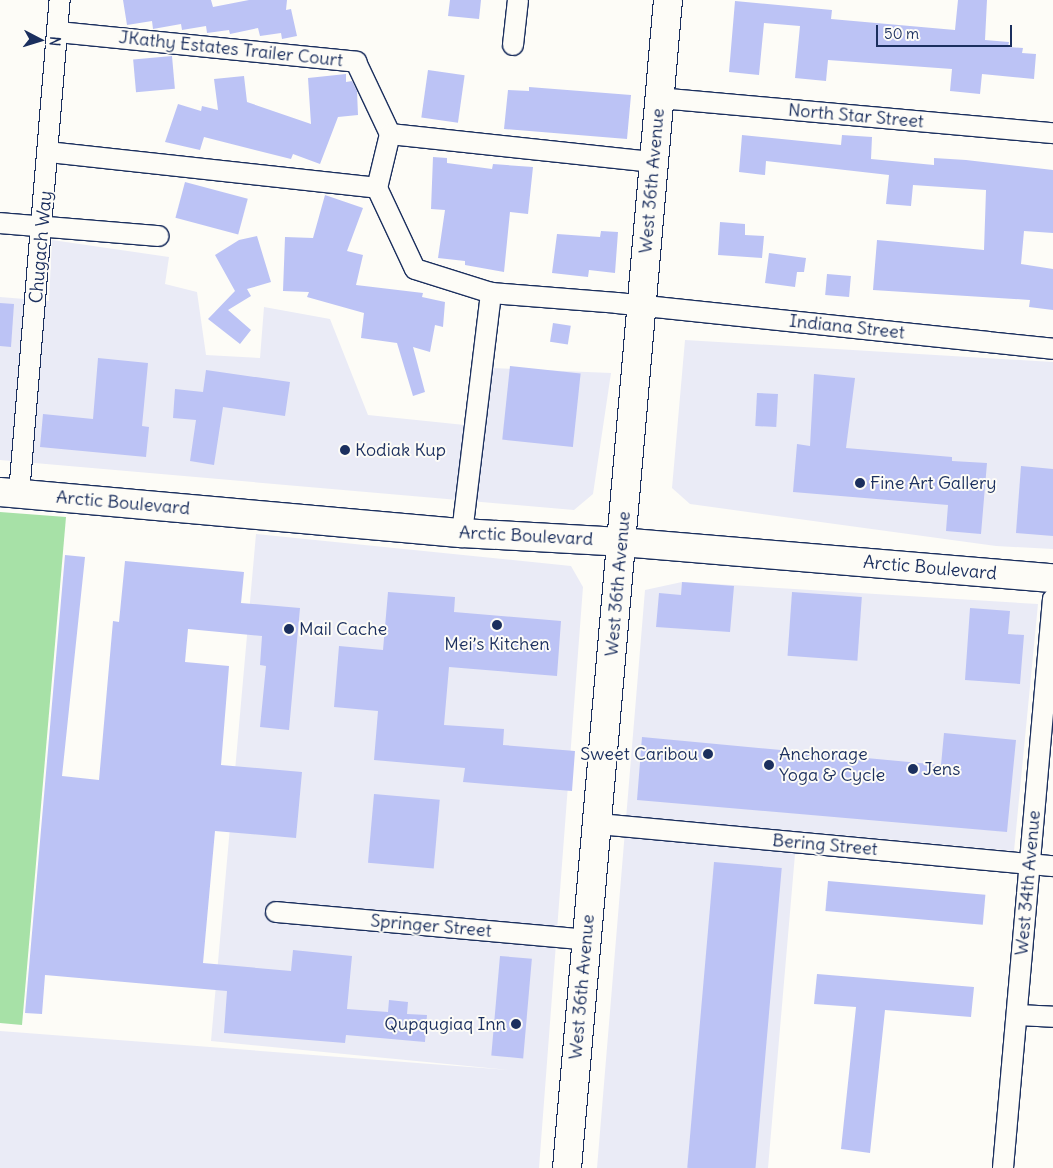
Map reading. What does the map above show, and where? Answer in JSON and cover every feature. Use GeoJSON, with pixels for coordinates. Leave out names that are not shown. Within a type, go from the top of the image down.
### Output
{"type":"FeatureCollection","features":[{"type":"Feature","properties":{"kind":"main road","name":"West 36th Avenue"},"geometry":{"type":"LineString","coordinates":[[566,1168],[598,824],[668,0]]}},
{"type":"Feature","properties":{"kind":"main road","name":"Arctic Boulevard"},"geometry":{"type":"LineString","coordinates":[[10,493],[462,533],[621,542],[1053,578]]}},
{"type":"Feature","properties":{"kind":"street","name":"Chugach Way"},"geometry":{"type":"LineString","coordinates":[[10,493],[43,226],[60,0]]}},
{"type":"Feature","properties":{"kind":"street"},"geometry":{"type":"LineString","coordinates":[[514,45],[518,0]]}},
{"type":"Feature","properties":{"kind":"street","name":"JKathy Estates Trailer Court"},"geometry":{"type":"LineString","coordinates":[[58,32],[356,62],[390,134]]}},
{"type":"Feature","properties":{"kind":"street","name":"North Star Street"},"geometry":{"type":"LineString","coordinates":[[660,98],[1053,133]]}},
{"type":"Feature","properties":{"kind":"street"},"geometry":{"type":"LineString","coordinates":[[641,306],[491,294],[415,269],[377,188],[390,134],[654,162]]}},
{"type":"Feature","properties":{"kind":"street"},"geometry":{"type":"LineString","coordinates":[[48,152],[377,188]]}},
{"type":"Feature","properties":{"kind":"street"},"geometry":{"type":"LineString","coordinates":[[0,222],[158,236]]}},
{"type":"Feature","properties":{"kind":"street"},"geometry":{"type":"LineString","coordinates":[[462,533],[491,294]]}},
{"type":"Feature","properties":{"kind":"street","name":"Indiana Street"},"geometry":{"type":"LineString","coordinates":[[641,306],[1053,349]]}},
{"type":"Feature","properties":{"kind":"street","name":"West 34th Avenue"},"geometry":{"type":"LineString","coordinates":[[1003,1168],[1018,1015],[1053,599]]}},
{"type":"Feature","properties":{"kind":"street","name":"Bering Street"},"geometry":{"type":"LineString","coordinates":[[598,824],[1053,866]]}},
{"type":"Feature","properties":{"kind":"street","name":"Springer Street"},"geometry":{"type":"LineString","coordinates":[[276,912],[586,940]]}},
{"type":"Feature","properties":{"kind":"street"},"geometry":{"type":"LineString","coordinates":[[1018,1015],[1053,1017]]}},
{"type":"Feature","properties":{"kind":"shaded area"},"geometry":{"type":"Polygon","coordinates":[[[52,240],[169,257],[165,284],[197,292],[206,355],[260,358],[264,307],[330,319],[368,415],[484,427],[491,368],[611,373],[593,494],[574,510],[0,460],[0,297],[49,301],[52,240]]]}},
{"type":"Feature","properties":{"kind":"shaded area"},"geometry":{"type":"Polygon","coordinates":[[[685,340],[1053,362],[1053,549],[996,546],[690,504],[672,488],[685,340]]]}},
{"type":"Feature","properties":{"kind":"shaded area"},"geometry":{"type":"Polygon","coordinates":[[[256,534],[571,566],[583,587],[539,1168],[0,1168],[0,1031],[509,1070],[211,1041],[256,534]]]}},
{"type":"Feature","properties":{"kind":"shaded area"},"geometry":{"type":"Polygon","coordinates":[[[682,582],[1038,604],[1014,851],[797,831],[768,1168],[597,1168],[645,590],[682,582]]]}},
{"type":"Feature","properties":{"kind":"green space"},"geometry":{"type":"Polygon","coordinates":[[[0,512],[66,517],[22,1025],[0,1023],[0,512]]]}},
{"type":"Feature","properties":{"kind":"building"},"geometry":{"type":"Polygon","coordinates":[[[123,0],[211,0],[213,7],[249,0],[287,0],[286,10],[291,9],[297,36],[282,39],[281,33],[260,36],[258,28],[230,34],[229,30],[207,33],[206,26],[182,30],[181,24],[153,29],[152,21],[127,25],[123,0]]]}},
{"type":"Feature","properties":{"kind":"building"},"geometry":{"type":"Polygon","coordinates":[[[450,0],[481,0],[479,19],[448,16],[450,0]]]}},
{"type":"Feature","properties":{"kind":"building"},"geometry":{"type":"Polygon","coordinates":[[[958,0],[987,0],[985,40],[1009,42],[1008,47],[1023,48],[1022,53],[1036,54],[1034,79],[982,74],[980,94],[950,91],[952,69],[828,60],[826,81],[795,78],[800,26],[764,23],[759,75],[729,72],[735,1],[832,10],[831,19],[955,30],[958,0]]]}},
{"type":"Feature","properties":{"kind":"building"},"geometry":{"type":"Polygon","coordinates":[[[172,56],[175,89],[136,92],[133,59],[172,56]]]}},
{"type":"Feature","properties":{"kind":"building"},"geometry":{"type":"Polygon","coordinates":[[[428,70],[465,75],[458,123],[421,118],[428,70]]]}},
{"type":"Feature","properties":{"kind":"building"},"geometry":{"type":"Polygon","coordinates":[[[346,74],[346,82],[352,81],[357,91],[358,115],[338,117],[320,164],[293,154],[291,159],[204,137],[200,150],[165,142],[178,104],[201,111],[202,106],[218,110],[214,79],[244,76],[247,102],[311,124],[308,78],[346,74]]]}},
{"type":"Feature","properties":{"kind":"building"},"geometry":{"type":"Polygon","coordinates":[[[529,87],[631,95],[627,139],[504,129],[508,90],[529,91],[529,87]]]}},
{"type":"Feature","properties":{"kind":"building"},"geometry":{"type":"Polygon","coordinates":[[[742,135],[841,145],[842,135],[872,137],[871,159],[934,165],[934,158],[1053,170],[1053,233],[1024,231],[1021,264],[1053,269],[1053,310],[1029,307],[1030,300],[873,290],[877,240],[984,250],[986,190],[913,185],[911,206],[886,204],[889,175],[766,161],[765,175],[739,172],[742,135]]]}},
{"type":"Feature","properties":{"kind":"building"},"geometry":{"type":"Polygon","coordinates":[[[433,157],[447,158],[447,163],[492,169],[493,164],[533,167],[528,214],[510,212],[504,272],[465,265],[465,261],[438,258],[445,210],[431,209],[433,157]]]}},
{"type":"Feature","properties":{"kind":"building"},"geometry":{"type":"Polygon","coordinates":[[[185,182],[248,199],[238,235],[175,218],[185,182]]]}},
{"type":"Feature","properties":{"kind":"building"},"geometry":{"type":"Polygon","coordinates":[[[325,195],[363,208],[347,251],[363,255],[356,285],[423,293],[422,297],[445,302],[443,327],[435,325],[430,352],[413,347],[425,392],[413,396],[397,343],[361,338],[364,313],[307,297],[309,292],[283,291],[285,237],[313,238],[325,195]]]}},
{"type":"Feature","properties":{"kind":"building"},"geometry":{"type":"Polygon","coordinates":[[[720,222],[745,224],[745,235],[764,236],[762,258],[718,255],[720,222]]]}},
{"type":"Feature","properties":{"kind":"building"},"geometry":{"type":"Polygon","coordinates":[[[601,231],[618,232],[615,273],[589,270],[588,277],[552,273],[557,234],[600,237],[601,231]]]}},
{"type":"Feature","properties":{"kind":"building"},"geometry":{"type":"Polygon","coordinates":[[[257,236],[271,282],[247,289],[251,296],[228,310],[251,330],[240,344],[208,319],[235,291],[215,255],[239,240],[257,236]]]}},
{"type":"Feature","properties":{"kind":"building"},"geometry":{"type":"Polygon","coordinates":[[[769,253],[806,258],[804,272],[797,272],[795,287],[765,283],[769,253]]]}},
{"type":"Feature","properties":{"kind":"building"},"geometry":{"type":"Polygon","coordinates":[[[827,274],[851,276],[849,297],[825,295],[827,274]]]}},
{"type":"Feature","properties":{"kind":"building"},"geometry":{"type":"Polygon","coordinates":[[[0,303],[14,304],[11,347],[0,346],[0,303]]]}},
{"type":"Feature","properties":{"kind":"building"},"geometry":{"type":"Polygon","coordinates":[[[553,323],[571,326],[568,345],[550,342],[553,323]]]}},
{"type":"Feature","properties":{"kind":"building"},"geometry":{"type":"Polygon","coordinates":[[[98,358],[148,363],[142,426],[149,427],[146,457],[40,447],[43,414],[93,419],[98,358]]]}},
{"type":"Feature","properties":{"kind":"building"},"geometry":{"type":"Polygon","coordinates":[[[510,366],[581,373],[573,447],[502,440],[510,366]]]}},
{"type":"Feature","properties":{"kind":"building"},"geometry":{"type":"Polygon","coordinates":[[[206,370],[290,382],[285,416],[223,407],[214,465],[190,461],[196,420],[173,418],[175,389],[203,392],[206,370]]]}},
{"type":"Feature","properties":{"kind":"building"},"geometry":{"type":"Polygon","coordinates":[[[814,374],[855,378],[846,448],[952,457],[952,461],[987,463],[981,534],[946,531],[948,505],[793,492],[797,444],[810,446],[814,374]]]}},
{"type":"Feature","properties":{"kind":"building"},"geometry":{"type":"Polygon","coordinates":[[[757,393],[778,394],[776,427],[755,426],[757,393]]]}},
{"type":"Feature","properties":{"kind":"building"},"geometry":{"type":"Polygon","coordinates":[[[1021,466],[1053,469],[1053,536],[1016,533],[1021,466]]]}},
{"type":"Feature","properties":{"kind":"building"},"geometry":{"type":"Polygon","coordinates":[[[65,555],[85,557],[62,776],[99,780],[113,621],[119,622],[125,561],[244,572],[241,603],[300,608],[289,730],[260,727],[266,666],[260,665],[262,636],[188,629],[185,662],[229,666],[221,765],[302,772],[296,838],[215,831],[203,963],[291,971],[293,950],[352,956],[347,1009],[388,1012],[389,1000],[408,1002],[407,1014],[427,1015],[425,1042],[346,1035],[345,1043],[224,1033],[227,991],[45,975],[42,1014],[25,1013],[65,555]]]}},
{"type":"Feature","properties":{"kind":"building"},"geometry":{"type":"Polygon","coordinates":[[[682,582],[734,586],[730,632],[656,627],[659,593],[681,595],[682,582]]]}},
{"type":"Feature","properties":{"kind":"building"},"geometry":{"type":"Polygon","coordinates":[[[388,592],[455,597],[454,612],[561,621],[557,676],[449,667],[444,725],[504,729],[503,745],[575,751],[572,791],[463,782],[465,768],[374,760],[378,711],[334,707],[339,646],[383,650],[388,592]]]}},
{"type":"Feature","properties":{"kind":"building"},"geometry":{"type":"Polygon","coordinates":[[[792,592],[862,597],[857,661],[788,656],[792,592]]]}},
{"type":"Feature","properties":{"kind":"building"},"geometry":{"type":"Polygon","coordinates":[[[970,608],[1010,611],[1008,634],[1024,635],[1020,684],[965,680],[970,608]]]}},
{"type":"Feature","properties":{"kind":"building"},"geometry":{"type":"Polygon","coordinates":[[[944,733],[1016,740],[1007,832],[637,800],[642,737],[941,765],[944,733]]]}},
{"type":"Feature","properties":{"kind":"building"},"geometry":{"type":"Polygon","coordinates":[[[374,794],[440,800],[434,868],[368,863],[374,794]]]}},
{"type":"Feature","properties":{"kind":"building"},"geometry":{"type":"Polygon","coordinates":[[[714,862],[782,868],[755,1168],[687,1168],[714,862]]]}},
{"type":"Feature","properties":{"kind":"building"},"geometry":{"type":"Polygon","coordinates":[[[828,881],[985,895],[983,925],[825,911],[828,881]]]}},
{"type":"Feature","properties":{"kind":"building"},"geometry":{"type":"Polygon","coordinates":[[[500,956],[532,959],[523,1058],[491,1056],[500,956]]]}},
{"type":"Feature","properties":{"kind":"building"},"geometry":{"type":"Polygon","coordinates":[[[817,974],[974,987],[971,1017],[885,1010],[870,1153],[841,1149],[856,1007],[814,1004],[817,974]]]}},
{"type":"Feature","properties":{"kind":"place","name":"Kodiak Kup"},"geometry":{"type":"Point","coordinates":[345,450]}},
{"type":"Feature","properties":{"kind":"place","name":"Fine Art Gallery"},"geometry":{"type":"Point","coordinates":[860,483]}},
{"type":"Feature","properties":{"kind":"place","name":"Mei’s Kitchen"},"geometry":{"type":"Point","coordinates":[497,625]}},
{"type":"Feature","properties":{"kind":"place","name":"Mail Cache"},"geometry":{"type":"Point","coordinates":[289,629]}},
{"type":"Feature","properties":{"kind":"place","name":"Sweet Caribou"},"geometry":{"type":"Point","coordinates":[708,754]}},
{"type":"Feature","properties":{"kind":"place","name":"Anchorage Yoga & Cycle"},"geometry":{"type":"Point","coordinates":[769,765]}},
{"type":"Feature","properties":{"kind":"place","name":"Jens"},"geometry":{"type":"Point","coordinates":[913,769]}},
{"type":"Feature","properties":{"kind":"place","name":"Qupqugiaq Inn"},"geometry":{"type":"Point","coordinates":[516,1024]}}]}
